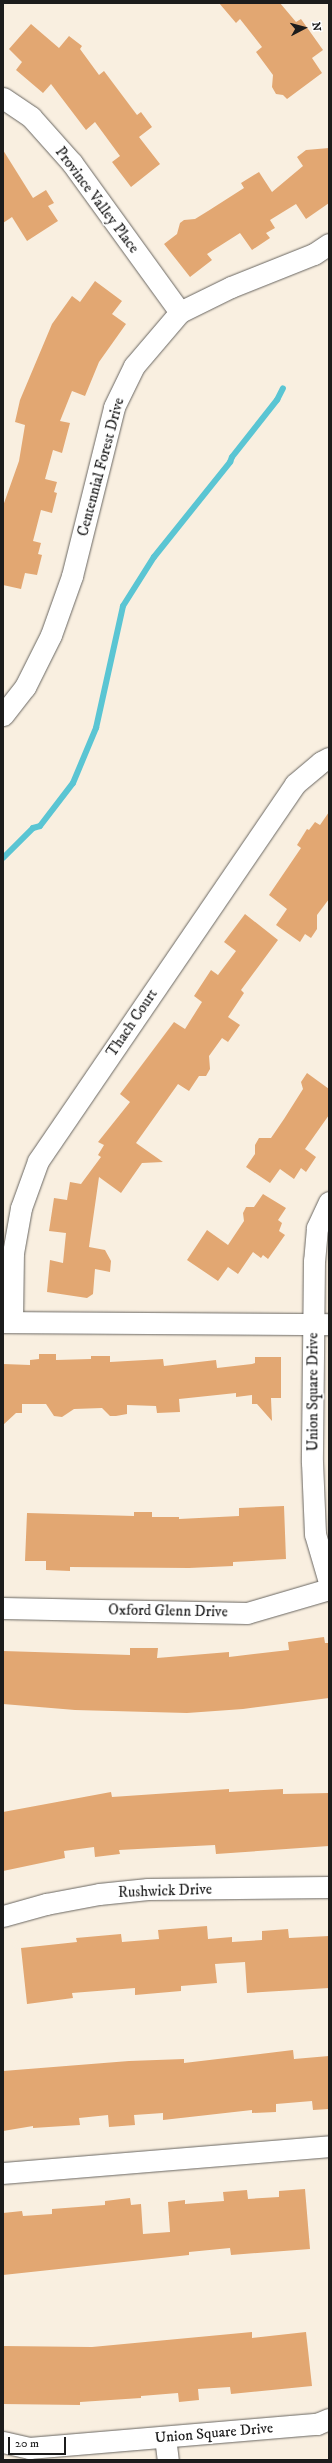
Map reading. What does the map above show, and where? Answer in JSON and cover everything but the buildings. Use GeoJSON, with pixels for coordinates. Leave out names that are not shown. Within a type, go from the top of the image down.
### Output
{"type":"FeatureCollection","features":[{"type":"Feature","properties":{"kind":"street","name":"Province Valley Place"},"geometry":{"type":"LineString","coordinates":[[3,98],[31,117],[72,163],[180,312]]}},
{"type":"Feature","properties":{"kind":"street","name":"Centennial Forest Drive"},"geometry":{"type":"LineString","coordinates":[[3,715],[25,687],[51,635],[72,576],[114,407],[134,366],[180,312],[231,287],[314,254],[329,244]]}},
{"type":"Feature","properties":{"kind":"street","name":"Thach Court"},"geometry":{"type":"LineString","coordinates":[[7,1322],[13,1253],[21,1208],[38,1160],[295,784],[321,762],[329,758]]}},
{"type":"Feature","properties":{"kind":"street","name":"Union Square Drive"},"geometry":{"type":"LineString","coordinates":[[329,1202],[317,1228],[314,1260],[321,1324],[315,1534],[329,1582]]}},
{"type":"Feature","properties":{"kind":"street"},"geometry":{"type":"LineString","coordinates":[[7,1322],[321,1324]]}},
{"type":"Feature","properties":{"kind":"street","name":"Oxford Glenn Drive"},"geometry":{"type":"LineString","coordinates":[[3,1608],[247,1613],[329,1589]]}},
{"type":"Feature","properties":{"kind":"street","name":"Rushwick Drive"},"geometry":{"type":"LineString","coordinates":[[3,1916],[84,1896],[148,1889],[329,1887]]}},
{"type":"Feature","properties":{"kind":"street"},"geometry":{"type":"LineString","coordinates":[[3,2173],[329,2146]]}},
{"type":"Feature","properties":{"kind":"street","name":"Union Square Drive"},"geometry":{"type":"LineString","coordinates":[[3,2442],[29,2448],[317,2424],[329,2419]]}},
{"type":"Feature","properties":{"kind":"street"},"geometry":{"type":"LineString","coordinates":[[165,2437],[168,2460]]}},
{"type":"Feature","properties":{"kind":"waterway"},"geometry":{"type":"LineString","coordinates":[[3,858],[33,828],[40,826],[73,783],[96,728],[123,606],[154,557],[230,462],[232,457],[277,400],[283,388]]}}]}
